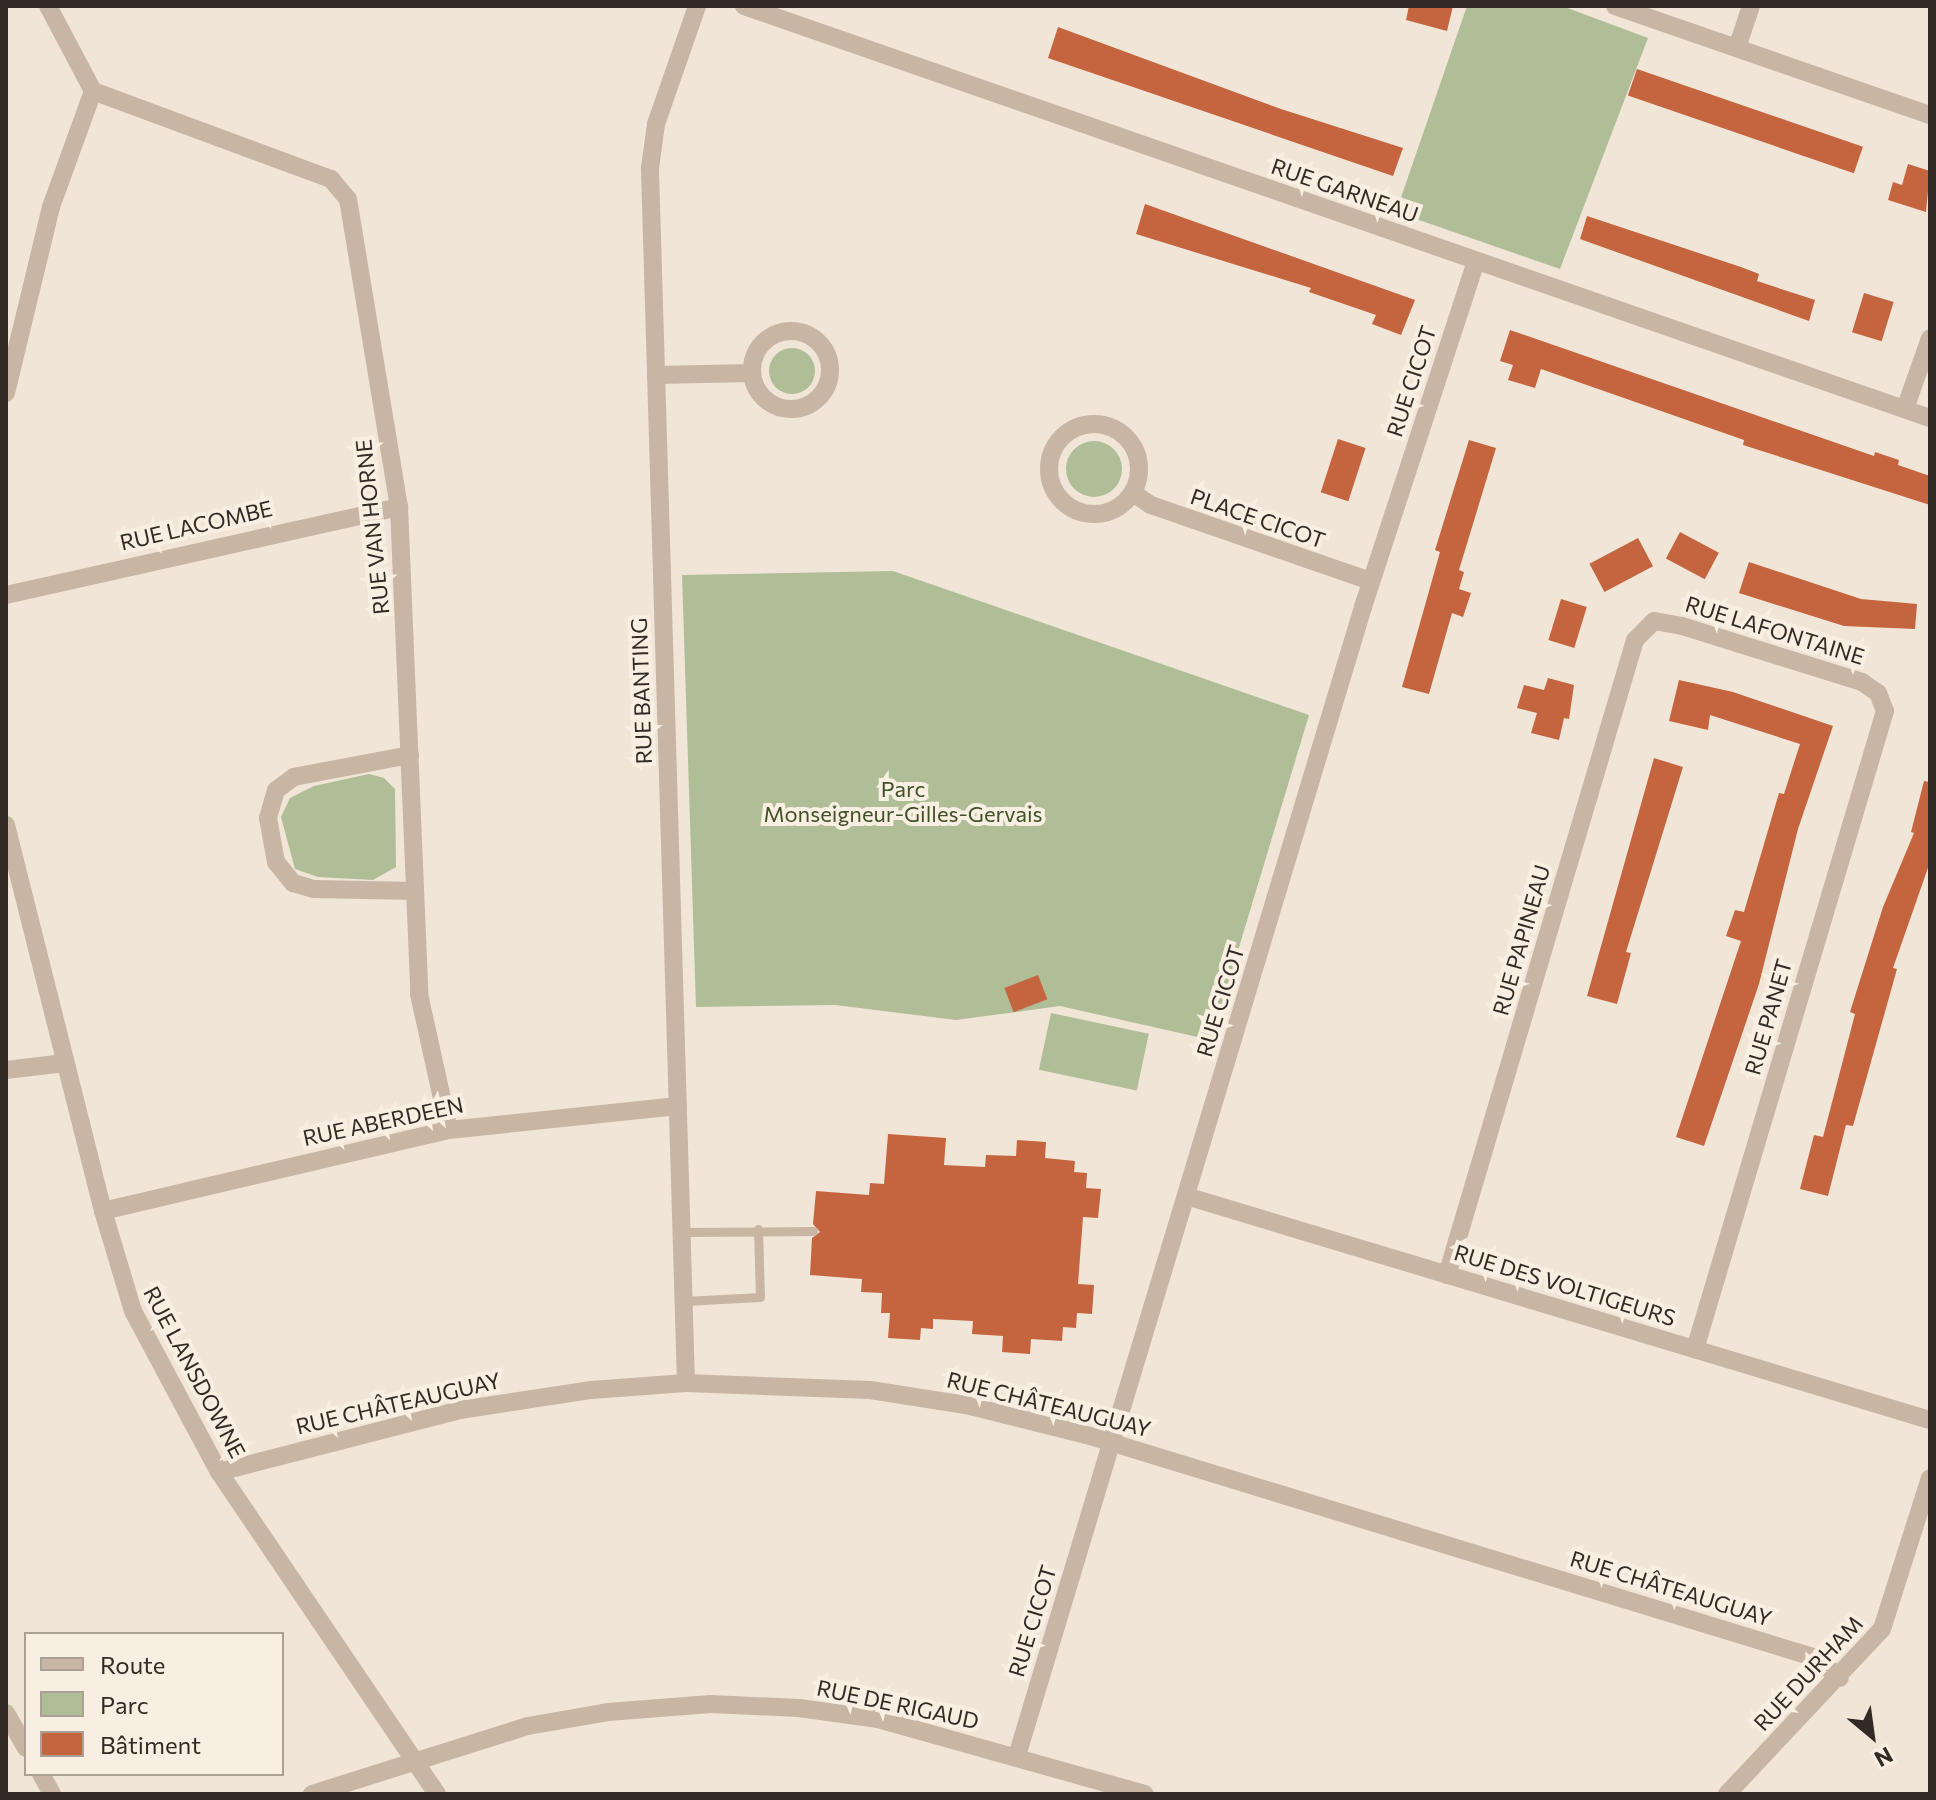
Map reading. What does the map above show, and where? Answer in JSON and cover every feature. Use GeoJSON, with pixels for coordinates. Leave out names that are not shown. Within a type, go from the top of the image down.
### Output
{"type":"FeatureCollection","features":[{"type":"Feature","properties":{"kind":"street"},"geometry":{"type":"LineString","coordinates":[[6,393],[51,207],[93,91],[48,6]]}},
{"type":"Feature","properties":{"kind":"street","name":"RUE BANTING"},"geometry":{"type":"LineString","coordinates":[[686,1383],[651,154],[697,6]]}},
{"type":"Feature","properties":{"kind":"street","name":"RUE GARNEAU"},"geometry":{"type":"LineString","coordinates":[[744,6],[1930,418]]}},
{"type":"Feature","properties":{"kind":"street"},"geometry":{"type":"LineString","coordinates":[[1615,6],[1930,115]]}},
{"type":"Feature","properties":{"kind":"street"},"geometry":{"type":"LineString","coordinates":[[1737,48],[1751,6]]}},
{"type":"Feature","properties":{"kind":"street","name":"RUE VAN HORNE"},"geometry":{"type":"LineString","coordinates":[[93,91],[324,176],[341,188],[350,211],[399,507],[420,1008],[449,1130]]}},
{"type":"Feature","properties":{"kind":"street","name":"RUE CICOT"},"geometry":{"type":"LineString","coordinates":[[1017,1756],[1371,581],[1476,261]]}},
{"type":"Feature","properties":{"kind":"street"},"geometry":{"type":"LineString","coordinates":[[781,332],[807,335],[818,342],[830,366],[825,390],[794,409],[770,404],[752,373],[759,348],[781,332]]}},
{"type":"Feature","properties":{"kind":"street"},"geometry":{"type":"LineString","coordinates":[[1905,409],[1930,338]]}},
{"type":"Feature","properties":{"kind":"street"},"geometry":{"type":"LineString","coordinates":[[656,375],[752,373]]}},
{"type":"Feature","properties":{"kind":"street"},"geometry":{"type":"LineString","coordinates":[[1085,424],[1114,428],[1126,436],[1139,461],[1133,493],[1112,511],[1097,514],[1068,506],[1050,481],[1052,451],[1060,439],[1085,424]]}},
{"type":"Feature","properties":{"kind":"street","name":"PLACE CICOT"},"geometry":{"type":"LineString","coordinates":[[1133,493],[1151,505],[1371,581]]}},
{"type":"Feature","properties":{"kind":"street","name":"RUE LACOMBE"},"geometry":{"type":"LineString","coordinates":[[6,595],[399,507]]}},
{"type":"Feature","properties":{"kind":"street","name":"RUE LAFONTAINE"},"geometry":{"type":"LineString","coordinates":[[1649,624],[1664,620],[1862,682],[1881,698]]}},
{"type":"Feature","properties":{"kind":"street","name":"RUE PAPINEAU"},"geometry":{"type":"LineString","coordinates":[[1447,1275],[1620,687],[1637,635],[1649,624]]}},
{"type":"Feature","properties":{"kind":"street","name":"RUE PANET"},"geometry":{"type":"LineString","coordinates":[[1695,1349],[1883,724],[1881,698]]}},
{"type":"Feature","properties":{"kind":"street"},"geometry":{"type":"LineString","coordinates":[[410,755],[294,777],[276,790],[268,818],[276,862],[293,883],[314,889],[415,891]]}},
{"type":"Feature","properties":{"kind":"street","name":"RUE LANSDOWNE"},"geometry":{"type":"LineString","coordinates":[[6,825],[103,1211],[133,1311],[219,1472],[437,1794]]}},
{"type":"Feature","properties":{"kind":"street"},"geometry":{"type":"LineString","coordinates":[[6,1070],[65,1063]]}},
{"type":"Feature","properties":{"kind":"street","name":"RUE ABERDEEN"},"geometry":{"type":"LineString","coordinates":[[103,1211],[449,1130],[678,1106]]}},
{"type":"Feature","properties":{"kind":"street","name":"RUE DES VOLTIGEURS"},"geometry":{"type":"LineString","coordinates":[[1186,1196],[1930,1420]]}},
{"type":"Feature","properties":{"kind":"street","name":"RUE CHÂTEAUGUAY"},"geometry":{"type":"LineString","coordinates":[[219,1472],[460,1410],[591,1390],[686,1383],[825,1386],[917,1396],[1111,1442],[1816,1658],[1840,1678]]}},
{"type":"Feature","properties":{"kind":"street","name":"RUE DURHAM"},"geometry":{"type":"LineString","coordinates":[[1727,1794],[1840,1678],[1886,1620],[1930,1478]]}},
{"type":"Feature","properties":{"kind":"street","name":"RUE DE RIGAUD"},"geometry":{"type":"LineString","coordinates":[[312,1794],[413,1760],[577,1716],[711,1704],[851,1714],[1017,1756],[1145,1794]]}},
{"type":"Feature","properties":{"kind":"street"},"geometry":{"type":"LineString","coordinates":[[6,1713],[24,1744]]}},
{"type":"Feature","properties":{"kind":"street"},"geometry":{"type":"LineString","coordinates":[[42,1776],[52,1794]]}},
{"type":"Feature","properties":{"kind":"lane"},"geometry":{"type":"LineString","coordinates":[[684,1301],[760,1297],[758,1229]]}},
{"type":"Feature","properties":{"kind":"lane"},"geometry":{"type":"LineString","coordinates":[[682,1232],[758,1229],[813,1231]]}},
{"type":"Feature","properties":{"kind":"green space"},"geometry":{"type":"Polygon","coordinates":[[[1467,6],[1562,6],[1648,38],[1560,269],[1396,212],[1467,6]]]}},
{"type":"Feature","properties":{"kind":"green space"},"geometry":{"type":"Polygon","coordinates":[[[792,348],[809,354],[815,371],[809,388],[792,394],[775,388],[769,371],[775,354],[792,348]]]}},
{"type":"Feature","properties":{"kind":"green space"},"geometry":{"type":"Polygon","coordinates":[[[1094,441],[1114,449],[1122,469],[1114,489],[1094,497],[1074,489],[1066,469],[1074,449],[1094,441]]]}},
{"type":"Feature","properties":{"kind":"green space","name":"Parc Monseigneur-Gilles-Gervais"},"geometry":{"type":"Polygon","coordinates":[[[893,571],[1309,715],[1211,1040],[1060,1006],[956,1020],[835,1005],[696,1007],[682,575],[893,571]]]}},
{"type":"Feature","properties":{"kind":"green space"},"geometry":{"type":"Polygon","coordinates":[[[369,774],[384,778],[395,789],[396,867],[373,880],[318,877],[295,869],[281,817],[290,798],[314,786],[369,774]]]}},
{"type":"Feature","properties":{"kind":"green space"},"geometry":{"type":"Polygon","coordinates":[[[1051,1013],[1149,1034],[1137,1091],[1039,1070],[1051,1013]]]}},
{"type":"Feature","properties":{"kind":"building"},"geometry":{"type":"Polygon","coordinates":[[[1409,6],[1453,6],[1447,31],[1406,20],[1409,6]]]}},
{"type":"Feature","properties":{"kind":"building"},"geometry":{"type":"Polygon","coordinates":[[[1058,27],[1281,109],[1403,148],[1393,176],[1048,58],[1058,27]]]}},
{"type":"Feature","properties":{"kind":"building"},"geometry":{"type":"Polygon","coordinates":[[[1637,69],[1863,147],[1854,173],[1628,95],[1637,69]]]}},
{"type":"Feature","properties":{"kind":"building"},"geometry":{"type":"Polygon","coordinates":[[[1908,164],[1930,171],[1926,212],[1888,200],[1893,182],[1902,185],[1908,164]]]}},
{"type":"Feature","properties":{"kind":"building"},"geometry":{"type":"Polygon","coordinates":[[[1145,204],[1415,300],[1401,335],[1372,324],[1376,315],[1309,292],[1311,288],[1136,234],[1145,204]]]}},
{"type":"Feature","properties":{"kind":"building"},"geometry":{"type":"Polygon","coordinates":[[[1587,216],[1741,267],[1759,274],[1757,281],[1815,300],[1809,321],[1580,239],[1587,216]]]}},
{"type":"Feature","properties":{"kind":"building"},"geometry":{"type":"Polygon","coordinates":[[[1864,293],[1894,302],[1882,341],[1852,332],[1864,293]]]}},
{"type":"Feature","properties":{"kind":"building"},"geometry":{"type":"Polygon","coordinates":[[[1510,330],[1874,456],[1875,452],[1899,460],[1898,465],[1930,476],[1930,505],[1743,445],[1744,440],[1541,369],[1535,388],[1508,380],[1513,365],[1500,361],[1510,330]]]}},
{"type":"Feature","properties":{"kind":"building"},"geometry":{"type":"Polygon","coordinates":[[[1338,439],[1366,448],[1348,501],[1321,492],[1338,439]]]}},
{"type":"Feature","properties":{"kind":"building"},"geometry":{"type":"Polygon","coordinates":[[[1469,440],[1496,448],[1459,570],[1464,572],[1459,589],[1471,593],[1463,617],[1452,613],[1429,694],[1402,687],[1440,552],[1435,550],[1469,440]]]}},
{"type":"Feature","properties":{"kind":"building"},"geometry":{"type":"Polygon","coordinates":[[[1680,532],[1719,553],[1705,579],[1666,558],[1680,532]]]}},
{"type":"Feature","properties":{"kind":"building"},"geometry":{"type":"Polygon","coordinates":[[[1638,538],[1653,566],[1604,592],[1589,564],[1638,538]]]}},
{"type":"Feature","properties":{"kind":"building"},"geometry":{"type":"Polygon","coordinates":[[[1749,562],[1861,599],[1917,604],[1915,629],[1844,626],[1739,593],[1749,562]]]}},
{"type":"Feature","properties":{"kind":"building"},"geometry":{"type":"Polygon","coordinates":[[[1561,599],[1587,607],[1574,648],[1548,640],[1561,599]]]}},
{"type":"Feature","properties":{"kind":"building"},"geometry":{"type":"Polygon","coordinates":[[[1548,678],[1574,685],[1569,719],[1564,718],[1559,740],[1531,733],[1537,713],[1517,708],[1524,685],[1544,690],[1548,678]]]}},
{"type":"Feature","properties":{"kind":"building"},"geometry":{"type":"Polygon","coordinates":[[[1679,680],[1733,692],[1833,726],[1798,829],[1759,984],[1704,1146],[1676,1137],[1741,941],[1726,936],[1735,910],[1744,912],[1779,793],[1784,794],[1800,744],[1710,715],[1708,730],[1669,721],[1679,680]]]}},
{"type":"Feature","properties":{"kind":"building"},"geometry":{"type":"Polygon","coordinates":[[[1654,758],[1683,767],[1626,952],[1631,953],[1617,1004],[1587,996],[1654,758]]]}},
{"type":"Feature","properties":{"kind":"building"},"geometry":{"type":"Polygon","coordinates":[[[1924,781],[1930,782],[1930,862],[1893,968],[1897,969],[1853,1126],[1846,1125],[1828,1196],[1800,1189],[1814,1135],[1823,1137],[1855,1014],[1850,1012],[1883,907],[1914,833],[1911,832],[1924,781]]]}},
{"type":"Feature","properties":{"kind":"building"},"geometry":{"type":"Polygon","coordinates":[[[1038,975],[1047,999],[1014,1012],[1004,988],[1038,975]]]}},
{"type":"Feature","properties":{"kind":"building"},"geometry":{"type":"Polygon","coordinates":[[[888,1134],[946,1138],[944,1165],[985,1167],[986,1155],[1016,1156],[1017,1140],[1046,1142],[1045,1158],[1075,1161],[1074,1172],[1087,1173],[1086,1188],[1101,1189],[1098,1218],[1083,1217],[1078,1284],[1094,1285],[1092,1314],[1077,1313],[1076,1328],[1063,1327],[1062,1341],[1031,1339],[1030,1354],[1002,1352],[1003,1336],[972,1334],[973,1321],[933,1319],[933,1329],[921,1328],[920,1340],[888,1338],[890,1313],[881,1313],[882,1293],[861,1292],[862,1279],[810,1275],[812,1238],[820,1232],[813,1224],[816,1191],[869,1195],[870,1183],[884,1184],[888,1134]]]}}]}
